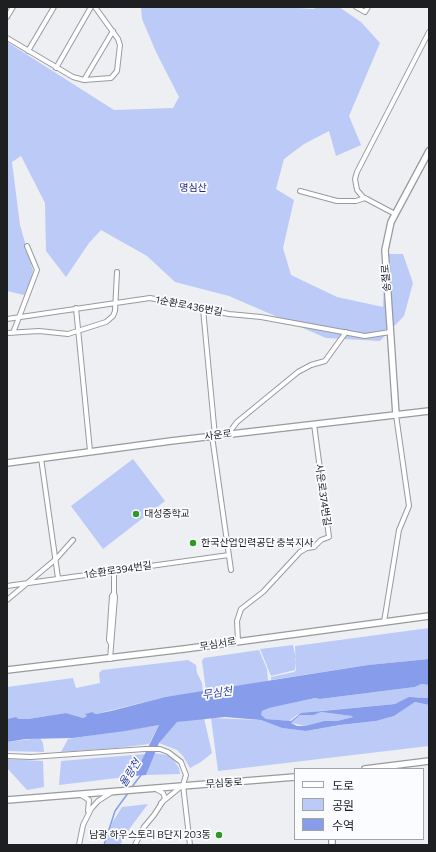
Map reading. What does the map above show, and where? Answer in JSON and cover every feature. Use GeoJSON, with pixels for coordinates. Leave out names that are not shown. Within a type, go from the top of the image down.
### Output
{"type":"FeatureCollection","features":[{"type":"Feature","properties":{"kind":"street"},"geometry":{"type":"LineString","coordinates":[[7,17],[13,7]]}},
{"type":"Feature","properties":{"kind":"street"},"geometry":{"type":"LineString","coordinates":[[28,51],[54,7]]}},
{"type":"Feature","properties":{"kind":"street"},"geometry":{"type":"LineString","coordinates":[[56,68],[91,7]]}},
{"type":"Feature","properties":{"kind":"street"},"geometry":{"type":"LineString","coordinates":[[7,38],[73,77],[84,80],[111,78],[116,74],[120,45],[113,31],[96,7]]}},
{"type":"Feature","properties":{"kind":"street"},"geometry":{"type":"LineString","coordinates":[[356,7],[365,12],[368,7]]}},
{"type":"Feature","properties":{"kind":"street"},"geometry":{"type":"LineString","coordinates":[[84,80],[113,31]]}},
{"type":"Feature","properties":{"kind":"street"},"geometry":{"type":"LineString","coordinates":[[395,214],[360,194],[355,185],[357,172],[429,32]]}},
{"type":"Feature","properties":{"kind":"street","name":"송절로"},"geometry":{"type":"LineString","coordinates":[[396,415],[385,250],[389,228],[395,214],[429,151]]}},
{"type":"Feature","properties":{"kind":"street"},"geometry":{"type":"LineString","coordinates":[[300,191],[338,201],[356,201],[366,198]]}},
{"type":"Feature","properties":{"kind":"street"},"geometry":{"type":"LineString","coordinates":[[13,333],[38,270],[26,246]]}},
{"type":"Feature","properties":{"kind":"street"},"geometry":{"type":"LineString","coordinates":[[7,333],[44,331],[68,334],[110,320],[115,311],[117,272]]}},
{"type":"Feature","properties":{"kind":"street","name":"1순환로436번길"},"geometry":{"type":"LineString","coordinates":[[7,319],[150,298],[203,309],[261,317],[365,336],[390,332]]}},
{"type":"Feature","properties":{"kind":"street"},"geometry":{"type":"LineString","coordinates":[[76,308],[77,332],[90,451]]}},
{"type":"Feature","properties":{"kind":"street"},"geometry":{"type":"LineString","coordinates":[[203,309],[214,436],[231,570]]}},
{"type":"Feature","properties":{"kind":"street"},"geometry":{"type":"LineString","coordinates":[[228,434],[237,422],[298,372],[311,365],[325,361],[346,332]]}},
{"type":"Feature","properties":{"kind":"street","name":"사운로"},"geometry":{"type":"LineString","coordinates":[[7,463],[90,451],[429,411]]}},
{"type":"Feature","properties":{"kind":"street"},"geometry":{"type":"LineString","coordinates":[[384,622],[399,530],[408,506],[396,415]]}},
{"type":"Feature","properties":{"kind":"street","name":"사운로374번길"},"geometry":{"type":"LineString","coordinates":[[238,641],[237,621],[241,610],[263,592],[300,552],[307,548],[314,547],[321,540],[329,537],[314,424]]}},
{"type":"Feature","properties":{"kind":"street"},"geometry":{"type":"LineString","coordinates":[[41,458],[58,578]]}},
{"type":"Feature","properties":{"kind":"street"},"geometry":{"type":"LineString","coordinates":[[7,600],[56,559],[73,540]]}},
{"type":"Feature","properties":{"kind":"street","name":"1순환로394번길"},"geometry":{"type":"LineString","coordinates":[[7,586],[229,555]]}},
{"type":"Feature","properties":{"kind":"street"},"geometry":{"type":"LineString","coordinates":[[110,659],[110,642],[112,640],[115,597],[114,571]]}},
{"type":"Feature","properties":{"kind":"street","name":"무심서로"},"geometry":{"type":"LineString","coordinates":[[7,670],[110,659],[429,616]]}},
{"type":"Feature","properties":{"kind":"street"},"geometry":{"type":"LineString","coordinates":[[7,756],[31,757],[145,749],[160,749],[168,752],[181,762],[186,775],[183,785],[190,845]]}},
{"type":"Feature","properties":{"kind":"street"},"geometry":{"type":"LineString","coordinates":[[373,768],[429,761]]}},
{"type":"Feature","properties":{"kind":"street","name":"무심동로"},"geometry":{"type":"LineString","coordinates":[[114,791],[294,777]]}},
{"type":"Feature","properties":{"kind":"street"},"geometry":{"type":"LineString","coordinates":[[161,804],[183,785]]}},
{"type":"Feature","properties":{"kind":"street"},"geometry":{"type":"LineString","coordinates":[[135,845],[144,827],[165,796],[154,788]]}},
{"type":"Feature","properties":{"kind":"street"},"geometry":{"type":"LineString","coordinates":[[7,800],[114,791]]}},
{"type":"Feature","properties":{"kind":"street"},"geometry":{"type":"LineString","coordinates":[[87,815],[98,801],[114,791]]}},
{"type":"Feature","properties":{"kind":"street"},"geometry":{"type":"LineString","coordinates":[[79,845],[80,835],[87,815],[89,800],[81,794]]}},
{"type":"Feature","properties":{"kind":"green space","name":"명심산"},"geometry":{"type":"Polygon","coordinates":[[[141,7],[282,7],[313,9],[318,7],[339,7],[361,22],[380,43],[349,116],[361,145],[336,156],[329,131],[304,144],[284,159],[276,189],[294,200],[283,248],[291,275],[337,297],[383,307],[385,254],[403,254],[413,283],[404,316],[380,341],[326,338],[229,296],[175,282],[147,256],[101,230],[89,243],[66,277],[46,251],[45,203],[21,156],[12,162],[20,225],[33,271],[28,296],[7,291],[7,42],[114,110],[173,108],[179,97],[156,52],[142,19],[141,7]]]}},
{"type":"Feature","properties":{"kind":"green space"},"geometry":{"type":"Polygon","coordinates":[[[133,459],[165,501],[103,549],[71,506],[133,459]]]}},
{"type":"Feature","properties":{"kind":"green space"},"geometry":{"type":"Polygon","coordinates":[[[429,628],[429,659],[368,665],[271,680],[271,677],[294,672],[296,670],[295,646],[429,628]]]}},
{"type":"Feature","properties":{"kind":"green space"},"geometry":{"type":"Polygon","coordinates":[[[293,645],[296,659],[295,670],[271,676],[260,649],[293,645]]]}},
{"type":"Feature","properties":{"kind":"green space"},"geometry":{"type":"Polygon","coordinates":[[[259,650],[267,669],[268,681],[206,691],[202,661],[204,658],[259,650]]]}},
{"type":"Feature","properties":{"kind":"green space"},"geometry":{"type":"Polygon","coordinates":[[[188,660],[196,665],[197,673],[202,683],[203,692],[165,697],[96,714],[92,712],[86,714],[87,716],[83,718],[66,713],[28,719],[19,719],[16,717],[7,719],[7,687],[73,678],[76,688],[100,683],[99,673],[102,670],[188,660]]]}},
{"type":"Feature","properties":{"kind":"green space"},"geometry":{"type":"Polygon","coordinates":[[[421,684],[429,685],[429,698],[416,697],[395,704],[319,711],[297,715],[289,721],[266,719],[260,715],[262,711],[268,708],[315,698],[320,699],[415,687],[421,684]]]}},
{"type":"Feature","properties":{"kind":"green space"},"geometry":{"type":"Polygon","coordinates":[[[415,702],[429,705],[429,746],[218,771],[211,718],[261,720],[282,728],[306,731],[376,721],[394,716],[415,702]]]}},
{"type":"Feature","properties":{"kind":"green space"},"geometry":{"type":"Polygon","coordinates":[[[321,712],[353,717],[337,721],[324,721],[305,726],[291,723],[300,715],[314,715],[321,712]]]}},
{"type":"Feature","properties":{"kind":"green space"},"geometry":{"type":"Polygon","coordinates":[[[204,718],[212,753],[201,762],[190,768],[183,756],[177,750],[159,743],[176,722],[204,718]]]}},
{"type":"Feature","properties":{"kind":"green space"},"geometry":{"type":"Polygon","coordinates":[[[159,725],[149,744],[61,752],[68,739],[159,725]]]}},
{"type":"Feature","properties":{"kind":"green space"},"geometry":{"type":"Polygon","coordinates":[[[40,738],[43,743],[44,752],[7,751],[7,742],[40,738]]]}},
{"type":"Feature","properties":{"kind":"green space"},"geometry":{"type":"Polygon","coordinates":[[[154,753],[167,755],[173,759],[179,768],[180,774],[146,775],[154,753]]]}},
{"type":"Feature","properties":{"kind":"green space"},"geometry":{"type":"Polygon","coordinates":[[[145,754],[134,776],[59,785],[61,761],[145,754]]]}},
{"type":"Feature","properties":{"kind":"green space"},"geometry":{"type":"Polygon","coordinates":[[[7,759],[43,761],[44,787],[27,790],[7,768],[7,759]]]}},
{"type":"Feature","properties":{"kind":"green space"},"geometry":{"type":"Polygon","coordinates":[[[148,804],[130,828],[120,845],[105,845],[112,823],[122,807],[148,804]]]}},
{"type":"Feature","properties":{"kind":"water","name":"무심천"},"geometry":{"type":"Polygon","coordinates":[[[429,659],[429,685],[421,684],[415,687],[320,699],[315,698],[269,708],[262,711],[261,715],[266,719],[291,721],[301,713],[395,704],[409,697],[429,698],[429,705],[415,702],[394,716],[376,721],[306,731],[282,728],[261,720],[225,717],[177,722],[159,743],[146,775],[134,776],[159,725],[73,738],[26,739],[7,742],[7,719],[16,717],[19,719],[28,719],[66,713],[83,718],[87,716],[85,714],[92,712],[96,714],[111,711],[165,697],[368,665],[429,659]],[[321,712],[314,715],[300,715],[291,723],[297,726],[305,726],[324,721],[337,721],[353,717],[321,712]]]}},
{"type":"Feature","properties":{"kind":"waterway","name":"율량천"},"geometry":{"type":"LineString","coordinates":[[131,788],[141,775]]}},
{"type":"Feature","properties":{"kind":"waterway","name":"율량천"},"geometry":{"type":"LineString","coordinates":[[104,845],[115,811],[128,793]]}},
{"type":"Feature","properties":{"kind":"place","name":"대성중학교"},"geometry":{"type":"Point","coordinates":[136,514]}},
{"type":"Feature","properties":{"kind":"place","name":"한국산업인력공단 충북지사"},"geometry":{"type":"Point","coordinates":[193,543]}},
{"type":"Feature","properties":{"kind":"place","name":"남광 하우스토리 B단지 203동"},"geometry":{"type":"Point","coordinates":[219,835]}}]}
